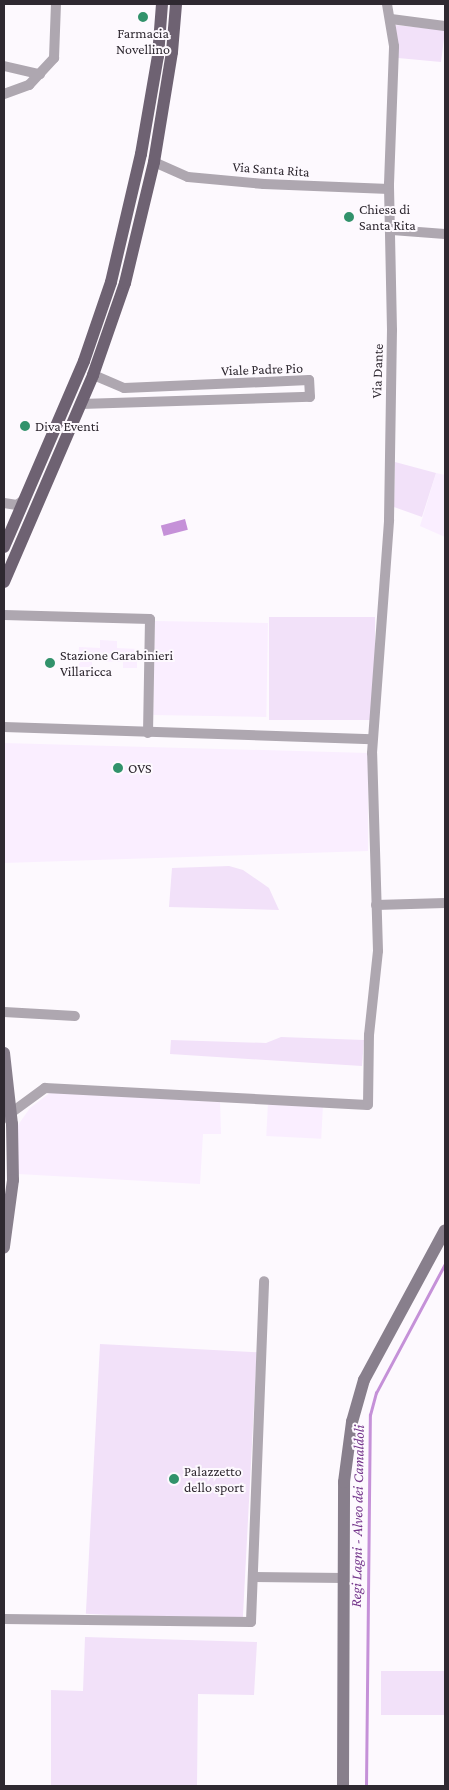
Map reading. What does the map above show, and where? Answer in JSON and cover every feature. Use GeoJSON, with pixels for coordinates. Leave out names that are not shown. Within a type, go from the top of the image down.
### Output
{"type":"FeatureCollection","features":[{"type":"Feature","properties":{"kind":"main road"},"geometry":{"type":"LineString","coordinates":[[5,575],[4,543],[26,499],[84,362],[111,282],[141,154],[158,56],[162,4]]}},
{"type":"Feature","properties":{"kind":"main road"},"geometry":{"type":"LineString","coordinates":[[5,575],[93,375],[125,283],[154,162],[176,4]]}},
{"type":"Feature","properties":{"kind":"street"},"geometry":{"type":"LineString","coordinates":[[4,94],[29,85],[54,58],[56,4]]}},
{"type":"Feature","properties":{"kind":"street","name":"Via Dante"},"geometry":{"type":"LineString","coordinates":[[7,1117],[46,1088],[368,1105],[369,1035],[378,951],[372,739],[388,520],[392,230],[389,188],[394,46],[387,4]]}},
{"type":"Feature","properties":{"kind":"street"},"geometry":{"type":"LineString","coordinates":[[391,19],[445,26]]}},
{"type":"Feature","properties":{"kind":"street"},"geometry":{"type":"LineString","coordinates":[[4,66],[40,74]]}},
{"type":"Feature","properties":{"kind":"street","name":"Via Santa Rita"},"geometry":{"type":"LineString","coordinates":[[154,162],[188,177],[264,184],[389,188]]}},
{"type":"Feature","properties":{"kind":"street"},"geometry":{"type":"LineString","coordinates":[[392,230],[445,234]]}},
{"type":"Feature","properties":{"kind":"street","name":"Viale Padre Pio"},"geometry":{"type":"LineString","coordinates":[[81,404],[310,397],[309,380],[124,388],[93,375]]}},
{"type":"Feature","properties":{"kind":"street"},"geometry":{"type":"LineString","coordinates":[[4,503],[17,505],[26,499]]}},
{"type":"Feature","properties":{"kind":"street"},"geometry":{"type":"LineString","coordinates":[[4,615],[150,619],[148,732]]}},
{"type":"Feature","properties":{"kind":"street"},"geometry":{"type":"LineString","coordinates":[[4,727],[372,739]]}},
{"type":"Feature","properties":{"kind":"street"},"geometry":{"type":"LineString","coordinates":[[376,905],[445,903]]}},
{"type":"Feature","properties":{"kind":"street"},"geometry":{"type":"LineString","coordinates":[[4,1012],[76,1016]]}},
{"type":"Feature","properties":{"kind":"street"},"geometry":{"type":"LineString","coordinates":[[4,1054],[13,1180],[4,1247]]}},
{"type":"Feature","properties":{"kind":"street"},"geometry":{"type":"LineString","coordinates":[[343,1786],[344,1482],[352,1422],[364,1380],[445,1230]]}},
{"type":"Feature","properties":{"kind":"street"},"geometry":{"type":"LineString","coordinates":[[4,1619],[251,1622],[264,1281]]}},
{"type":"Feature","properties":{"kind":"street"},"geometry":{"type":"LineString","coordinates":[[253,1577],[344,1578]]}},
{"type":"Feature","properties":{"kind":"shaded area"},"geometry":{"type":"Polygon","coordinates":[[[395,25],[445,30],[441,62],[398,58],[395,25]]]}},
{"type":"Feature","properties":{"kind":"shaded area"},"geometry":{"type":"Polygon","coordinates":[[[395,462],[436,473],[422,517],[394,507],[395,462]]]}},
{"type":"Feature","properties":{"kind":"shaded area"},"geometry":{"type":"Polygon","coordinates":[[[436,473],[445,475],[445,537],[420,526],[436,473]]]}},
{"type":"Feature","properties":{"kind":"shaded area"},"geometry":{"type":"Polygon","coordinates":[[[185,519],[188,530],[164,536],[161,525],[185,519]]]}},
{"type":"Feature","properties":{"kind":"shaded area"},"geometry":{"type":"Polygon","coordinates":[[[269,617],[375,617],[375,720],[269,720],[269,617]]]}},
{"type":"Feature","properties":{"kind":"shaded area"},"geometry":{"type":"Polygon","coordinates":[[[155,621],[268,623],[266,717],[153,715],[155,621]]]}},
{"type":"Feature","properties":{"kind":"shaded area"},"geometry":{"type":"Polygon","coordinates":[[[100,640],[117,641],[117,648],[137,649],[137,668],[123,668],[123,662],[92,661],[92,667],[78,667],[79,647],[100,648],[100,640]]]}},
{"type":"Feature","properties":{"kind":"shaded area"},"geometry":{"type":"Polygon","coordinates":[[[4,743],[368,753],[368,851],[4,863],[4,743]]]}},
{"type":"Feature","properties":{"kind":"shaded area"},"geometry":{"type":"Polygon","coordinates":[[[229,866],[243,870],[269,888],[279,910],[169,907],[172,868],[229,866]]]}},
{"type":"Feature","properties":{"kind":"shaded area"},"geometry":{"type":"Polygon","coordinates":[[[281,1037],[364,1040],[362,1066],[170,1054],[171,1040],[266,1043],[281,1037]]]}},
{"type":"Feature","properties":{"kind":"shaded area"},"geometry":{"type":"Polygon","coordinates":[[[51,1092],[220,1100],[221,1134],[203,1134],[200,1184],[18,1174],[18,1125],[30,1108],[51,1092]]]}},
{"type":"Feature","properties":{"kind":"shaded area"},"geometry":{"type":"Polygon","coordinates":[[[268,1103],[323,1106],[321,1139],[266,1136],[268,1103]]]}},
{"type":"Feature","properties":{"kind":"shaded area","name":"Palazzetto dello sport"},"geometry":{"type":"Polygon","coordinates":[[[100,1344],[257,1352],[243,1622],[86,1614],[100,1344]]]}},
{"type":"Feature","properties":{"kind":"shaded area"},"geometry":{"type":"Polygon","coordinates":[[[85,1637],[257,1642],[254,1695],[198,1694],[197,1786],[51,1786],[51,1690],[83,1691],[85,1637]]]}},
{"type":"Feature","properties":{"kind":"shaded area"},"geometry":{"type":"Polygon","coordinates":[[[381,1671],[445,1671],[445,1715],[381,1715],[381,1671]]]}},
{"type":"Feature","properties":{"kind":"waterway","name":"Regi Lagni - Alveo dei Camaldoli"},"geometry":{"type":"LineString","coordinates":[[366,1786],[370,1415],[376,1393],[445,1264]]}},
{"type":"Feature","properties":{"kind":"place","name":"Farmacia Novellino"},"geometry":{"type":"Point","coordinates":[143,17]}},
{"type":"Feature","properties":{"kind":"place","name":"Chiesa di Santa Rita"},"geometry":{"type":"Point","coordinates":[349,217]}},
{"type":"Feature","properties":{"kind":"place","name":"Diva Eventi"},"geometry":{"type":"Point","coordinates":[25,426]}},
{"type":"Feature","properties":{"kind":"place","name":"Stazione Carabinieri Villaricca"},"geometry":{"type":"Point","coordinates":[50,663]}},
{"type":"Feature","properties":{"kind":"place","name":"OVS"},"geometry":{"type":"Point","coordinates":[118,768]}},
{"type":"Feature","properties":{"kind":"place","name":"Palazzetto dello sport"},"geometry":{"type":"Point","coordinates":[174,1479]}}]}
